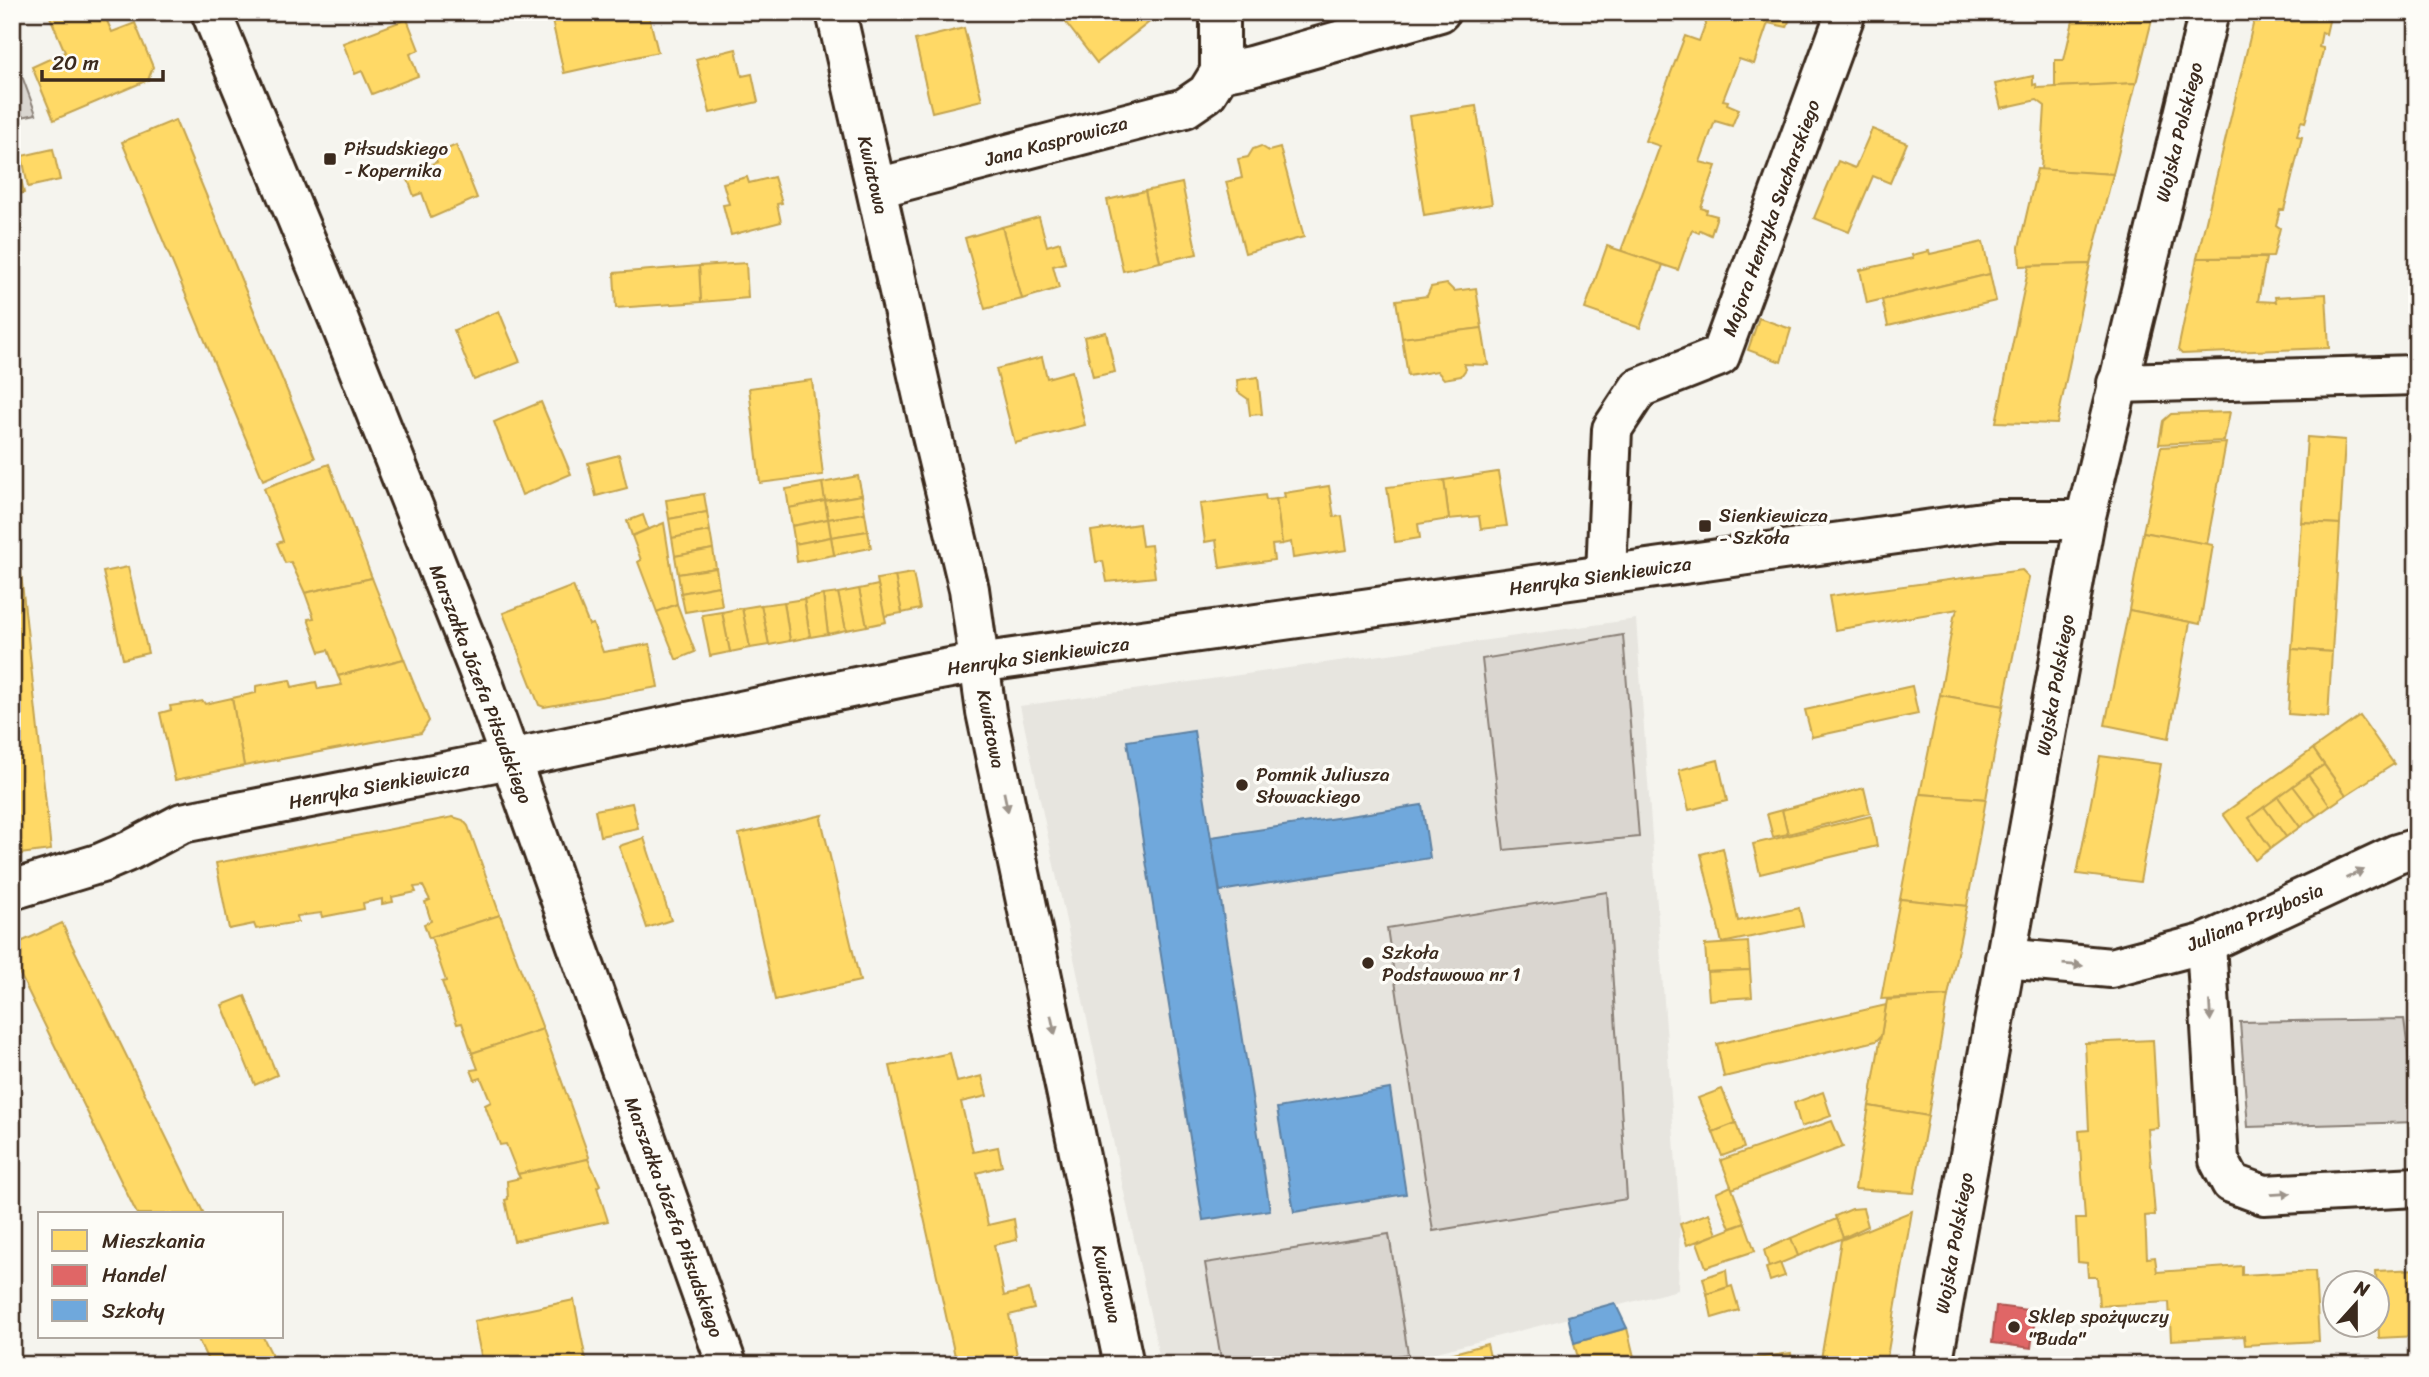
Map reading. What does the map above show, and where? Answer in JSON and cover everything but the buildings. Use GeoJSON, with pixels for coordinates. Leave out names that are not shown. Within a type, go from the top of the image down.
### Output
{"type":"FeatureCollection","features":[{"type":"Feature","properties":{"kind":"street","name":"Marszałka Józefa Piłsudskiego"},"geometry":{"type":"LineString","coordinates":[[212,12],[417,515],[510,759],[727,1365]]}},
{"type":"Feature","properties":{"kind":"street","name":"Kwiatowa"},"geometry":{"type":"LineString","coordinates":[[836,12],[968,589],[986,712],[1124,1365]]}},
{"type":"Feature","properties":{"kind":"street"},"geometry":{"type":"LineString","coordinates":[[1220,12],[1220,72],[1251,66],[1440,12]]}},
{"type":"Feature","properties":{"kind":"street","name":"Majora Henryka Sucharskiego"},"geometry":{"type":"LineString","coordinates":[[1606,575],[1612,429],[1639,388],[1720,356],[1846,12]]}},
{"type":"Feature","properties":{"kind":"street","name":"Wojska Polskiego"},"geometry":{"type":"LineString","coordinates":[[1932,1365],[2085,520],[2209,12]]}},
{"type":"Feature","properties":{"kind":"street","name":"Jana Kasprowicza"},"geometry":{"type":"LineString","coordinates":[[877,188],[1185,107],[1207,93],[1220,72]]}},
{"type":"Feature","properties":{"kind":"street"},"geometry":{"type":"LineString","coordinates":[[2117,383],[2417,375]]}},
{"type":"Feature","properties":{"kind":"street","name":"Henryka Sienkiewicza"},"geometry":{"type":"LineString","coordinates":[[12,890],[101,863],[182,823],[978,663],[1997,520],[2085,520]]}},
{"type":"Feature","properties":{"kind":"street","name":"Juliana Przybosia"},"geometry":{"type":"LineString","coordinates":[[2005,958],[2111,968],[2206,943],[2397,854],[2417,848]]}},
{"type":"Feature","properties":{"kind":"street"},"geometry":{"type":"LineString","coordinates":[[2206,943],[2219,1160],[2231,1183],[2264,1195],[2417,1187]]}},
{"type":"Feature","properties":{"kind":"shaded area"},"geometry":{"type":"Polygon","coordinates":[[[12,49],[36,114],[12,119],[12,49]]]}},
{"type":"Feature","properties":{"kind":"shaded area","name":"Szkoła Podstawowa nr 1"},"geometry":{"type":"Polygon","coordinates":[[[1636,619],[1680,1219],[1678,1290],[1387,1365],[1161,1365],[1020,706],[1636,619]]]}},
{"type":"Feature","properties":{"kind":"shaded area"},"geometry":{"type":"Polygon","coordinates":[[[1623,635],[1639,837],[1504,850],[1482,659],[1623,635]]]}},
{"type":"Feature","properties":{"kind":"shaded area"},"geometry":{"type":"Polygon","coordinates":[[[1607,892],[1627,1199],[1433,1231],[1387,928],[1607,892]]]}},
{"type":"Feature","properties":{"kind":"shaded area"},"geometry":{"type":"Polygon","coordinates":[[[2404,1019],[2417,1122],[2248,1127],[2240,1022],[2404,1019]]]}},
{"type":"Feature","properties":{"kind":"shaded area"},"geometry":{"type":"Polygon","coordinates":[[[1389,1234],[1408,1354],[1342,1365],[1222,1365],[1205,1263],[1389,1234]]]}},
{"type":"Feature","properties":{"kind":"place","name":"Piłsudskiego - Kopernika"},"geometry":{"type":"Point","coordinates":[330,159]}},
{"type":"Feature","properties":{"kind":"place","name":"Sienkiewicza - Szkoła"},"geometry":{"type":"Point","coordinates":[1705,526]}},
{"type":"Feature","properties":{"kind":"place","name":"Pomnik Juliusza Słowackiego"},"geometry":{"type":"Point","coordinates":[1242,785]}},
{"type":"Feature","properties":{"kind":"place","name":"Szkoła Podstawowa nr 1"},"geometry":{"type":"Point","coordinates":[1368,963]}},
{"type":"Feature","properties":{"kind":"place","name":"Sklep spożywczy \"Buda\""},"geometry":{"type":"Point","coordinates":[2014,1327]}}]}
